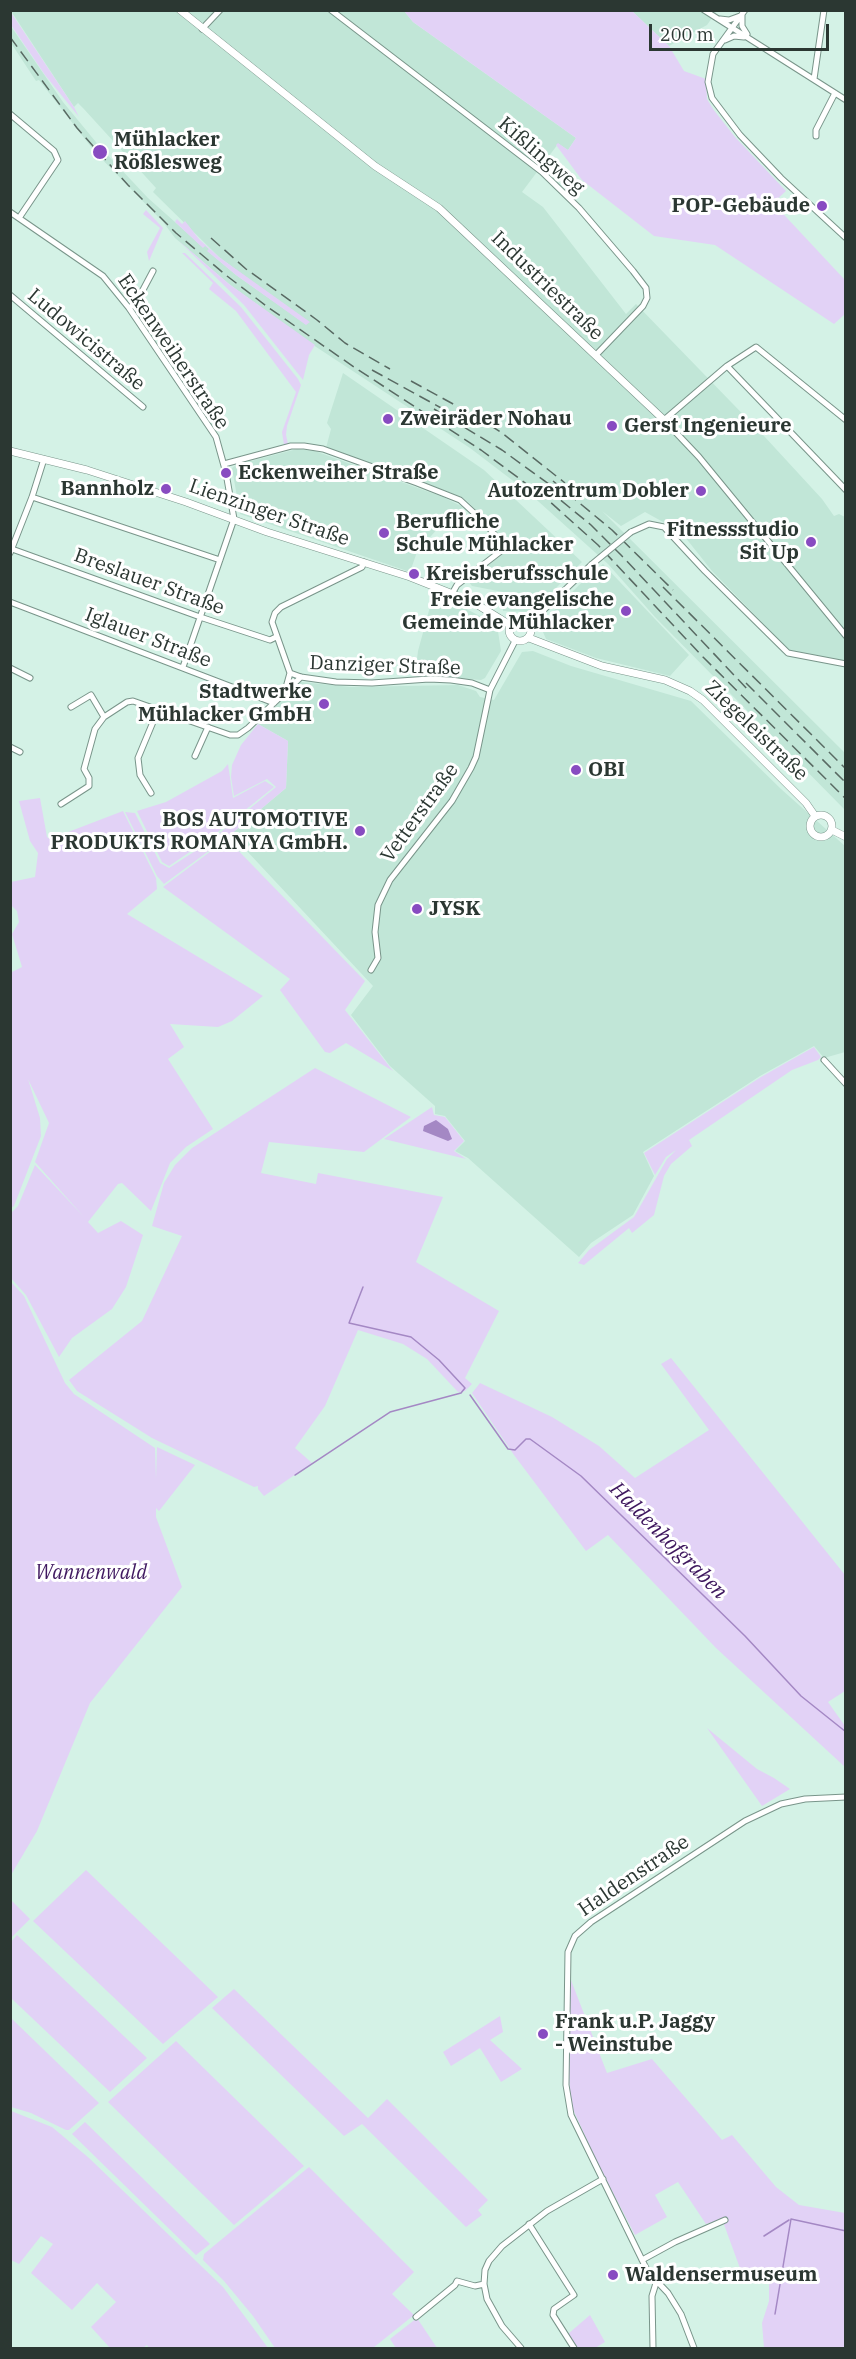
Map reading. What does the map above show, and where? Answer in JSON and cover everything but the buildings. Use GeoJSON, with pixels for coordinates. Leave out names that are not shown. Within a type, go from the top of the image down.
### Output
{"type":"FeatureCollection","features":[{"type":"Feature","properties":{"kind":"street","name":"Industriestraße"},"geometry":{"type":"LineString","coordinates":[[180,10],[375,166],[439,208],[596,355],[699,457],[846,636]]}},
{"type":"Feature","properties":{"kind":"street"},"geometry":{"type":"LineString","coordinates":[[202,29],[220,10]]}},
{"type":"Feature","properties":{"kind":"street","name":"Kißlingweg"},"geometry":{"type":"LineString","coordinates":[[331,10],[542,172],[579,208],[633,271],[646,288],[647,298],[643,306],[596,355]]}},
{"type":"Feature","properties":{"kind":"street"},"geometry":{"type":"LineString","coordinates":[[704,10],[846,100]]}},
{"type":"Feature","properties":{"kind":"street"},"geometry":{"type":"LineString","coordinates":[[814,79],[824,10]]}},
{"type":"Feature","properties":{"kind":"street"},"geometry":{"type":"LineString","coordinates":[[713,16],[729,20],[744,12]]}},
{"type":"Feature","properties":{"kind":"street"},"geometry":{"type":"LineString","coordinates":[[744,12],[720,45],[710,64],[708,82],[712,98],[740,135],[781,178],[846,238]]}},
{"type":"Feature","properties":{"kind":"street"},"geometry":{"type":"LineString","coordinates":[[744,12],[742,26],[755,41]]}},
{"type":"Feature","properties":{"kind":"street"},"geometry":{"type":"LineString","coordinates":[[713,16],[724,28],[720,45]]}},
{"type":"Feature","properties":{"kind":"street"},"geometry":{"type":"LineString","coordinates":[[720,45],[734,36],[755,41]]}},
{"type":"Feature","properties":{"kind":"street"},"geometry":{"type":"LineString","coordinates":[[816,136],[816,130],[835,93]]}},
{"type":"Feature","properties":{"kind":"street"},"geometry":{"type":"LineString","coordinates":[[10,114],[54,151],[58,160],[19,218]]}},
{"type":"Feature","properties":{"kind":"street","name":"Eckenweiherstraße"},"geometry":{"type":"LineString","coordinates":[[10,212],[103,276],[129,308],[216,437],[224,464],[234,519]]}},
{"type":"Feature","properties":{"kind":"street"},"geometry":{"type":"LineString","coordinates":[[129,308],[136,303],[153,271]]}},
{"type":"Feature","properties":{"kind":"street","name":"Ludowicistraße"},"geometry":{"type":"LineString","coordinates":[[10,295],[142,407]]}},
{"type":"Feature","properties":{"kind":"street"},"geometry":{"type":"LineString","coordinates":[[664,420],[727,366],[757,347],[846,420]]}},
{"type":"Feature","properties":{"kind":"street"},"geometry":{"type":"LineString","coordinates":[[727,366],[846,490]]}},
{"type":"Feature","properties":{"kind":"street"},"geometry":{"type":"LineString","coordinates":[[224,464],[291,446],[304,446],[323,449],[460,500],[485,523],[504,546],[501,551],[457,585],[453,592]]}},
{"type":"Feature","properties":{"kind":"street","name":"Lienzinger Straße"},"geometry":{"type":"LineString","coordinates":[[10,452],[87,470],[453,592],[510,625]]}},
{"type":"Feature","properties":{"kind":"street"},"geometry":{"type":"LineString","coordinates":[[11,551],[44,459]]}},
{"type":"Feature","properties":{"kind":"street"},"geometry":{"type":"LineString","coordinates":[[32,497],[220,560]]}},
{"type":"Feature","properties":{"kind":"street"},"geometry":{"type":"LineString","coordinates":[[183,668],[234,519]]}},
{"type":"Feature","properties":{"kind":"street"},"geometry":{"type":"LineString","coordinates":[[529,624],[591,565],[631,532],[649,524],[664,527],[788,653],[846,664]]}},
{"type":"Feature","properties":{"kind":"street","name":"Breslauer Straße"},"geometry":{"type":"LineString","coordinates":[[11,551],[270,640],[276,638]]}},
{"type":"Feature","properties":{"kind":"street"},"geometry":{"type":"LineString","coordinates":[[301,677],[290,673],[272,622],[275,613],[280,607],[362,567],[364,562]]}},
{"type":"Feature","properties":{"kind":"street","name":"Iglauer Straße"},"geometry":{"type":"LineString","coordinates":[[10,602],[274,702]]}},
{"type":"Feature","properties":{"kind":"street"},"geometry":{"type":"LineString","coordinates":[[519,619],[529,624],[531,631],[529,638],[515,641],[509,632],[510,625],[519,619]]}},
{"type":"Feature","properties":{"kind":"street","name":"Ziegeleistraße"},"geometry":{"type":"LineString","coordinates":[[529,638],[602,666],[665,680],[703,699],[806,803],[815,816]]}},
{"type":"Feature","properties":{"kind":"street","name":"Vetterstraße"},"geometry":{"type":"LineString","coordinates":[[371,970],[378,958],[375,932],[378,905],[390,880],[452,801],[471,768],[476,757],[490,690],[515,641]]}},
{"type":"Feature","properties":{"kind":"street"},"geometry":{"type":"LineString","coordinates":[[10,668],[30,678]]}},
{"type":"Feature","properties":{"kind":"street","name":"Danziger Straße"},"geometry":{"type":"LineString","coordinates":[[284,693],[290,673]]}},
{"type":"Feature","properties":{"kind":"street","name":"Danziger Straße"},"geometry":{"type":"LineString","coordinates":[[104,717],[127,702],[133,701],[230,735],[238,735],[301,677],[363,683],[451,680],[472,683],[490,690]]}},
{"type":"Feature","properties":{"kind":"street"},"geometry":{"type":"LineString","coordinates":[[61,804],[89,786],[89,778],[84,769],[87,753],[95,729],[104,717],[91,695],[72,707]]}},
{"type":"Feature","properties":{"kind":"street"},"geometry":{"type":"LineString","coordinates":[[151,793],[141,775],[138,758],[158,710]]}},
{"type":"Feature","properties":{"kind":"street"},"geometry":{"type":"LineString","coordinates":[[195,756],[207,727]]}},
{"type":"Feature","properties":{"kind":"street"},"geometry":{"type":"LineString","coordinates":[[10,747],[20,752]]}},
{"type":"Feature","properties":{"kind":"street","name":"Ziegeleistraße"},"geometry":{"type":"LineString","coordinates":[[822,814],[832,823],[832,830],[823,837],[812,834],[810,822],[815,816],[822,814]]}},
{"type":"Feature","properties":{"kind":"street","name":"Ziegeleistraße"},"geometry":{"type":"LineString","coordinates":[[832,830],[846,837]]}},
{"type":"Feature","properties":{"kind":"street"},"geometry":{"type":"LineString","coordinates":[[824,1060],[846,1084]]}},
{"type":"Feature","properties":{"kind":"street","name":"Haldenstraße"},"geometry":{"type":"LineString","coordinates":[[694,2349],[681,2314],[642,2260],[576,2126],[567,2095],[568,1952],[575,1936],[591,1922],[725,1833],[764,1811],[781,1804],[805,1799],[846,1797]]}},
{"type":"Feature","properties":{"kind":"street"},"geometry":{"type":"LineString","coordinates":[[521,2349],[487,2299],[484,2284],[485,2271],[492,2255],[554,2205],[603,2179]]}},
{"type":"Feature","properties":{"kind":"street"},"geometry":{"type":"LineString","coordinates":[[642,2260],[670,2244],[724,2220]]}},
{"type":"Feature","properties":{"kind":"street"},"geometry":{"type":"LineString","coordinates":[[530,2224],[574,2295],[554,2309],[553,2315],[574,2349]]}},
{"type":"Feature","properties":{"kind":"street"},"geometry":{"type":"LineString","coordinates":[[416,2317],[457,2281],[475,2286],[484,2284]]}},
{"type":"Feature","properties":{"kind":"street"},"geometry":{"type":"LineString","coordinates":[[653,2349],[652,2296],[657,2283]]}},
{"type":"Feature","properties":{"kind":"shaded area"},"geometry":{"type":"Polygon","coordinates":[[[11,11],[404,11],[413,22],[576,138],[568,150],[558,144],[522,192],[543,207],[626,314],[636,304],[764,436],[822,499],[834,516],[839,514],[845,517],[844,661],[789,650],[712,571],[681,532],[645,512],[621,526],[602,511],[845,753],[845,810],[655,617],[608,564],[529,493],[470,448],[304,339],[229,284],[175,238],[163,222],[95,152],[39,80],[36,81],[11,43],[10,25],[63,102],[100,147],[148,198],[203,247],[205,245],[208,251],[236,275],[306,324],[219,257],[153,192],[156,188],[83,108],[78,103],[74,107],[11,11]]]}},
{"type":"Feature","properties":{"kind":"shaded area"},"geometry":{"type":"Polygon","coordinates":[[[632,11],[717,11],[707,25],[669,46],[632,11]]]}},
{"type":"Feature","properties":{"kind":"shaded area"},"geometry":{"type":"Polygon","coordinates":[[[343,373],[484,470],[582,562],[532,612],[503,611],[503,592],[472,586],[468,581],[512,547],[462,497],[326,448],[331,429],[327,423],[343,373]]]}},
{"type":"Feature","properties":{"kind":"shaded area"},"geometry":{"type":"Polygon","coordinates":[[[297,449],[315,451],[443,497],[463,507],[439,527],[417,552],[410,572],[240,514],[232,468],[297,449]]]}},
{"type":"Feature","properties":{"kind":"shaded area"},"geometry":{"type":"Polygon","coordinates":[[[603,564],[689,655],[670,676],[596,658],[546,639],[540,625],[603,564]]]}},
{"type":"Feature","properties":{"kind":"shaded area"},"geometry":{"type":"Polygon","coordinates":[[[434,592],[497,625],[501,651],[485,678],[481,680],[415,675],[418,651],[434,592]]]}},
{"type":"Feature","properties":{"kind":"shaded area"},"geometry":{"type":"Polygon","coordinates":[[[533,651],[571,666],[691,701],[781,789],[845,846],[845,1052],[824,1058],[814,1046],[760,1076],[643,1152],[654,1176],[633,1215],[591,1243],[579,1257],[468,1158],[455,1151],[465,1141],[445,1116],[435,1114],[435,1106],[390,1066],[351,1015],[373,986],[231,834],[286,788],[288,741],[258,724],[301,682],[351,687],[458,685],[476,691],[480,697],[494,700],[522,652],[533,651]]]}},
{"type":"Feature","properties":{"kind":"shaded area"},"geometry":{"type":"Polygon","coordinates":[[[436,1120],[448,1129],[452,1139],[448,1141],[423,1131],[424,1126],[436,1120]]]}},
{"type":"Feature","properties":{"kind":"green space"},"geometry":{"type":"Polygon","coordinates":[[[10,11],[79,117],[45,75],[11,25],[10,11]]]}},
{"type":"Feature","properties":{"kind":"green space"},"geometry":{"type":"Polygon","coordinates":[[[404,11],[632,11],[669,46],[684,71],[706,79],[707,99],[713,109],[735,137],[786,191],[773,203],[845,280],[845,314],[834,324],[715,245],[654,236],[582,180],[556,145],[558,143],[568,150],[576,138],[413,22],[404,11]]]}},
{"type":"Feature","properties":{"kind":"green space"},"geometry":{"type":"Polygon","coordinates":[[[146,210],[163,228],[149,261],[147,252],[160,228],[143,214],[146,210]]]}},
{"type":"Feature","properties":{"kind":"green space"},"geometry":{"type":"Polygon","coordinates":[[[177,219],[182,224],[185,221],[199,239],[219,257],[310,322],[306,325],[236,275],[207,251],[209,249],[205,246],[203,248],[175,222],[177,219]]]}},
{"type":"Feature","properties":{"kind":"green space"},"geometry":{"type":"Polygon","coordinates":[[[179,241],[229,284],[315,345],[309,355],[303,380],[244,305],[179,241]]]}},
{"type":"Feature","properties":{"kind":"green space"},"geometry":{"type":"Polygon","coordinates":[[[182,253],[185,253],[241,307],[298,379],[301,385],[287,426],[288,444],[284,445],[282,432],[296,392],[236,311],[209,289],[213,283],[182,253]]]}},
{"type":"Feature","properties":{"kind":"green space"},"geometry":{"type":"Polygon","coordinates":[[[258,724],[288,741],[286,788],[229,836],[164,884],[157,876],[125,812],[135,813],[160,863],[169,868],[209,842],[276,787],[267,779],[234,796],[232,765],[241,745],[258,724]]]}},
{"type":"Feature","properties":{"kind":"green space"},"geometry":{"type":"Polygon","coordinates":[[[228,764],[233,798],[265,781],[274,787],[209,839],[169,866],[162,862],[137,811],[166,802],[222,771],[228,764]]]}},
{"type":"Feature","properties":{"kind":"green space"},"geometry":{"type":"Polygon","coordinates":[[[40,798],[47,837],[50,839],[123,811],[156,878],[157,889],[127,914],[263,996],[232,1021],[218,1027],[170,1024],[184,1047],[168,1059],[213,1129],[186,1147],[170,1163],[151,1211],[122,1183],[118,1184],[88,1222],[98,1233],[121,1221],[143,1235],[126,1287],[112,1309],[72,1338],[59,1357],[26,1295],[10,1277],[11,1213],[18,1206],[35,1165],[84,1217],[35,1162],[49,1123],[28,1079],[40,1118],[41,1136],[14,1206],[11,1208],[11,1050],[13,1053],[10,1048],[10,973],[22,967],[12,934],[19,922],[17,911],[11,905],[11,882],[35,877],[38,853],[30,841],[19,801],[40,798]]]}},
{"type":"Feature","properties":{"kind":"green space"},"geometry":{"type":"Polygon","coordinates":[[[227,839],[365,981],[345,1010],[393,1071],[346,1043],[330,1053],[325,1052],[280,990],[290,979],[163,887],[227,839]]]}},
{"type":"Feature","properties":{"kind":"green space"},"geometry":{"type":"Polygon","coordinates":[[[814,1047],[821,1057],[818,1060],[792,1070],[689,1140],[692,1146],[671,1164],[664,1176],[654,1215],[632,1233],[629,1228],[584,1265],[578,1263],[589,1250],[634,1217],[667,1159],[676,1150],[666,1157],[655,1175],[644,1153],[761,1077],[814,1047]]]}},
{"type":"Feature","properties":{"kind":"green space"},"geometry":{"type":"Polygon","coordinates":[[[315,1068],[411,1117],[364,1152],[269,1142],[261,1173],[316,1184],[318,1173],[443,1197],[416,1262],[499,1311],[465,1378],[472,1384],[465,1391],[458,1392],[427,1359],[403,1344],[358,1330],[325,1406],[295,1448],[312,1463],[264,1496],[258,1486],[254,1487],[152,1438],[77,1391],[69,1380],[142,1321],[182,1236],[152,1226],[164,1183],[175,1165],[192,1148],[315,1068]]]}},
{"type":"Feature","properties":{"kind":"green space"},"geometry":{"type":"Polygon","coordinates":[[[432,1107],[434,1115],[445,1117],[464,1141],[454,1151],[466,1159],[384,1139],[432,1107]]]}},
{"type":"Feature","properties":{"kind":"green space","name":"Wannenwald"},"geometry":{"type":"Polygon","coordinates":[[[11,1282],[24,1296],[65,1383],[74,1394],[155,1448],[156,1479],[157,1447],[195,1465],[159,1511],[156,1508],[156,1517],[182,1587],[90,1703],[37,1831],[11,1875],[11,1282]]]}},
{"type":"Feature","properties":{"kind":"green space"},"geometry":{"type":"Polygon","coordinates":[[[671,1358],[845,1575],[845,1691],[828,1702],[845,1726],[845,1767],[716,1648],[608,1535],[586,1551],[514,1455],[472,1393],[480,1383],[552,1417],[599,1446],[635,1478],[709,1430],[661,1364],[671,1358]]]}},
{"type":"Feature","properties":{"kind":"green space"},"geometry":{"type":"Polygon","coordinates":[[[707,1728],[757,1769],[790,1789],[762,1806],[707,1728]]]}},
{"type":"Feature","properties":{"kind":"green space"},"geometry":{"type":"Polygon","coordinates":[[[86,1870],[218,1997],[163,2044],[33,1921],[86,1870]]]}},
{"type":"Feature","properties":{"kind":"green space"},"geometry":{"type":"Polygon","coordinates":[[[11,1900],[30,1919],[11,1938],[11,1900]]]}},
{"type":"Feature","properties":{"kind":"green space"},"geometry":{"type":"Polygon","coordinates":[[[17,1935],[147,2058],[110,2092],[11,1998],[11,1942],[17,1935]]]}},
{"type":"Feature","properties":{"kind":"green space"},"geometry":{"type":"Polygon","coordinates":[[[569,1975],[607,2073],[652,2059],[722,2140],[732,2135],[776,2187],[799,2205],[845,2213],[845,2348],[764,2348],[762,2323],[769,2301],[769,2273],[741,2271],[722,2219],[706,2224],[678,2182],[655,2195],[667,2217],[635,2235],[597,2162],[571,2105],[569,1975]]]}},
{"type":"Feature","properties":{"kind":"green space"},"geometry":{"type":"Polygon","coordinates":[[[234,1989],[368,2118],[387,2099],[488,2200],[478,2210],[482,2215],[466,2227],[362,2124],[344,2136],[212,2008],[234,1989]]]}},
{"type":"Feature","properties":{"kind":"green space"},"geometry":{"type":"Polygon","coordinates":[[[500,2016],[503,2032],[490,2040],[522,2069],[501,2082],[480,2048],[451,2066],[443,2052],[500,2016]]]}},
{"type":"Feature","properties":{"kind":"green space"},"geometry":{"type":"Polygon","coordinates":[[[11,2018],[99,2103],[69,2130],[11,2107],[11,2018]]]}},
{"type":"Feature","properties":{"kind":"green space"},"geometry":{"type":"Polygon","coordinates":[[[176,2041],[304,2166],[234,2225],[108,2102],[176,2041]]]}},
{"type":"Feature","properties":{"kind":"green space"},"geometry":{"type":"Polygon","coordinates":[[[11,2111],[52,2127],[89,2158],[223,2287],[268,2348],[149,2348],[147,2345],[143,2348],[110,2348],[91,2327],[116,2302],[97,2283],[72,2310],[31,2273],[53,2244],[41,2236],[19,2264],[11,2260],[11,2111]]]}},
{"type":"Feature","properties":{"kind":"green space"},"geometry":{"type":"Polygon","coordinates":[[[85,2122],[210,2244],[196,2255],[72,2134],[85,2122]]]}},
{"type":"Feature","properties":{"kind":"green space"},"geometry":{"type":"Polygon","coordinates":[[[309,2167],[414,2272],[392,2294],[414,2315],[373,2348],[275,2348],[253,2316],[203,2260],[204,2254],[309,2167]]]}},
{"type":"Feature","properties":{"kind":"green space"},"geometry":{"type":"Polygon","coordinates":[[[590,2315],[605,2342],[595,2348],[578,2348],[568,2334],[590,2315]]]}},
{"type":"Feature","properties":{"kind":"green space"},"geometry":{"type":"Polygon","coordinates":[[[417,2318],[437,2348],[396,2348],[390,2339],[417,2318]]]}},
{"type":"Feature","properties":{"kind":"waterway"},"geometry":{"type":"LineString","coordinates":[[295,1475],[390,1412],[461,1393],[465,1388],[439,1360],[411,1337],[349,1323],[363,1287]]}},
{"type":"Feature","properties":{"kind":"waterway","name":"Haldenhofgraben"},"geometry":{"type":"LineString","coordinates":[[470,1395],[508,1449],[515,1450],[526,1439],[530,1439],[581,1476],[745,1636],[801,1696],[846,1732]]}},
{"type":"Feature","properties":{"kind":"waterway"},"geometry":{"type":"LineString","coordinates":[[775,2314],[791,2219],[846,2231]]}},
{"type":"Feature","properties":{"kind":"waterway"},"geometry":{"type":"LineString","coordinates":[[764,2236],[789,2220]]}},
{"type":"Feature","properties":{"kind":"railway"},"geometry":{"type":"LineString","coordinates":[[10,37],[77,128],[128,185],[176,233],[269,308],[481,450],[548,500],[598,545],[703,657],[846,799]]}},
{"type":"Feature","properties":{"kind":"railway"},"geometry":{"type":"LineString","coordinates":[[211,238],[246,269],[345,343],[390,369]]}},
{"type":"Feature","properties":{"kind":"railway"},"geometry":{"type":"LineString","coordinates":[[372,370],[443,409]]}},
{"type":"Feature","properties":{"kind":"railway"},"geometry":{"type":"LineString","coordinates":[[411,381],[502,433],[565,483]]}},
{"type":"Feature","properties":{"kind":"railway"},"geometry":{"type":"LineString","coordinates":[[434,409],[502,450],[557,490]]}},
{"type":"Feature","properties":{"kind":"railway"},"geometry":{"type":"LineString","coordinates":[[553,481],[612,530],[673,590]]}},
{"type":"Feature","properties":{"kind":"railway"},"geometry":{"type":"LineString","coordinates":[[547,489],[591,525],[748,690]]}},
{"type":"Feature","properties":{"kind":"railway"},"geometry":{"type":"LineString","coordinates":[[663,587],[846,769]]}},
{"type":"Feature","properties":{"kind":"railway"},"geometry":{"type":"LineString","coordinates":[[746,683],[846,783]]}},
{"type":"Feature","properties":{"kind":"place","name":"Mühlacker Rößlesweg"},"geometry":{"type":"Point","coordinates":[100,152]}},
{"type":"Feature","properties":{"kind":"place","name":"POP-Gebäude"},"geometry":{"type":"Point","coordinates":[822,206]}},
{"type":"Feature","properties":{"kind":"place","name":"Zweiräder Nohau"},"geometry":{"type":"Point","coordinates":[388,419]}},
{"type":"Feature","properties":{"kind":"place","name":"Gerst Ingenieure"},"geometry":{"type":"Point","coordinates":[612,426]}},
{"type":"Feature","properties":{"kind":"place","name":"Eckenweiher Straße"},"geometry":{"type":"Point","coordinates":[226,473]}},
{"type":"Feature","properties":{"kind":"place","name":"Bannholz"},"geometry":{"type":"Point","coordinates":[166,489]}},
{"type":"Feature","properties":{"kind":"place","name":"Autozentrum Dobler"},"geometry":{"type":"Point","coordinates":[701,491]}},
{"type":"Feature","properties":{"kind":"place","name":"Berufliche Schule Mühlacker"},"geometry":{"type":"Point","coordinates":[384,533]}},
{"type":"Feature","properties":{"kind":"place","name":"Fitnessstudio Sit Up"},"geometry":{"type":"Point","coordinates":[811,542]}},
{"type":"Feature","properties":{"kind":"place","name":"Kreisberufsschule"},"geometry":{"type":"Point","coordinates":[414,574]}},
{"type":"Feature","properties":{"kind":"place","name":"Freie evangelische Gemeinde Mühlacker"},"geometry":{"type":"Point","coordinates":[626,611]}},
{"type":"Feature","properties":{"kind":"place","name":"Stadtwerke Mühlacker GmbH"},"geometry":{"type":"Point","coordinates":[324,704]}},
{"type":"Feature","properties":{"kind":"place","name":"OBI"},"geometry":{"type":"Point","coordinates":[576,770]}},
{"type":"Feature","properties":{"kind":"place","name":"BOS AUTOMOTIVE PRODUKTS ROMANYA GmbH."},"geometry":{"type":"Point","coordinates":[360,831]}},
{"type":"Feature","properties":{"kind":"place","name":"JYSK"},"geometry":{"type":"Point","coordinates":[417,909]}},
{"type":"Feature","properties":{"kind":"place","name":"Frank u.P. Jaggy - Weinstube"},"geometry":{"type":"Point","coordinates":[543,2034]}},
{"type":"Feature","properties":{"kind":"place","name":"Waldensermuseum"},"geometry":{"type":"Point","coordinates":[613,2275]}}]}
